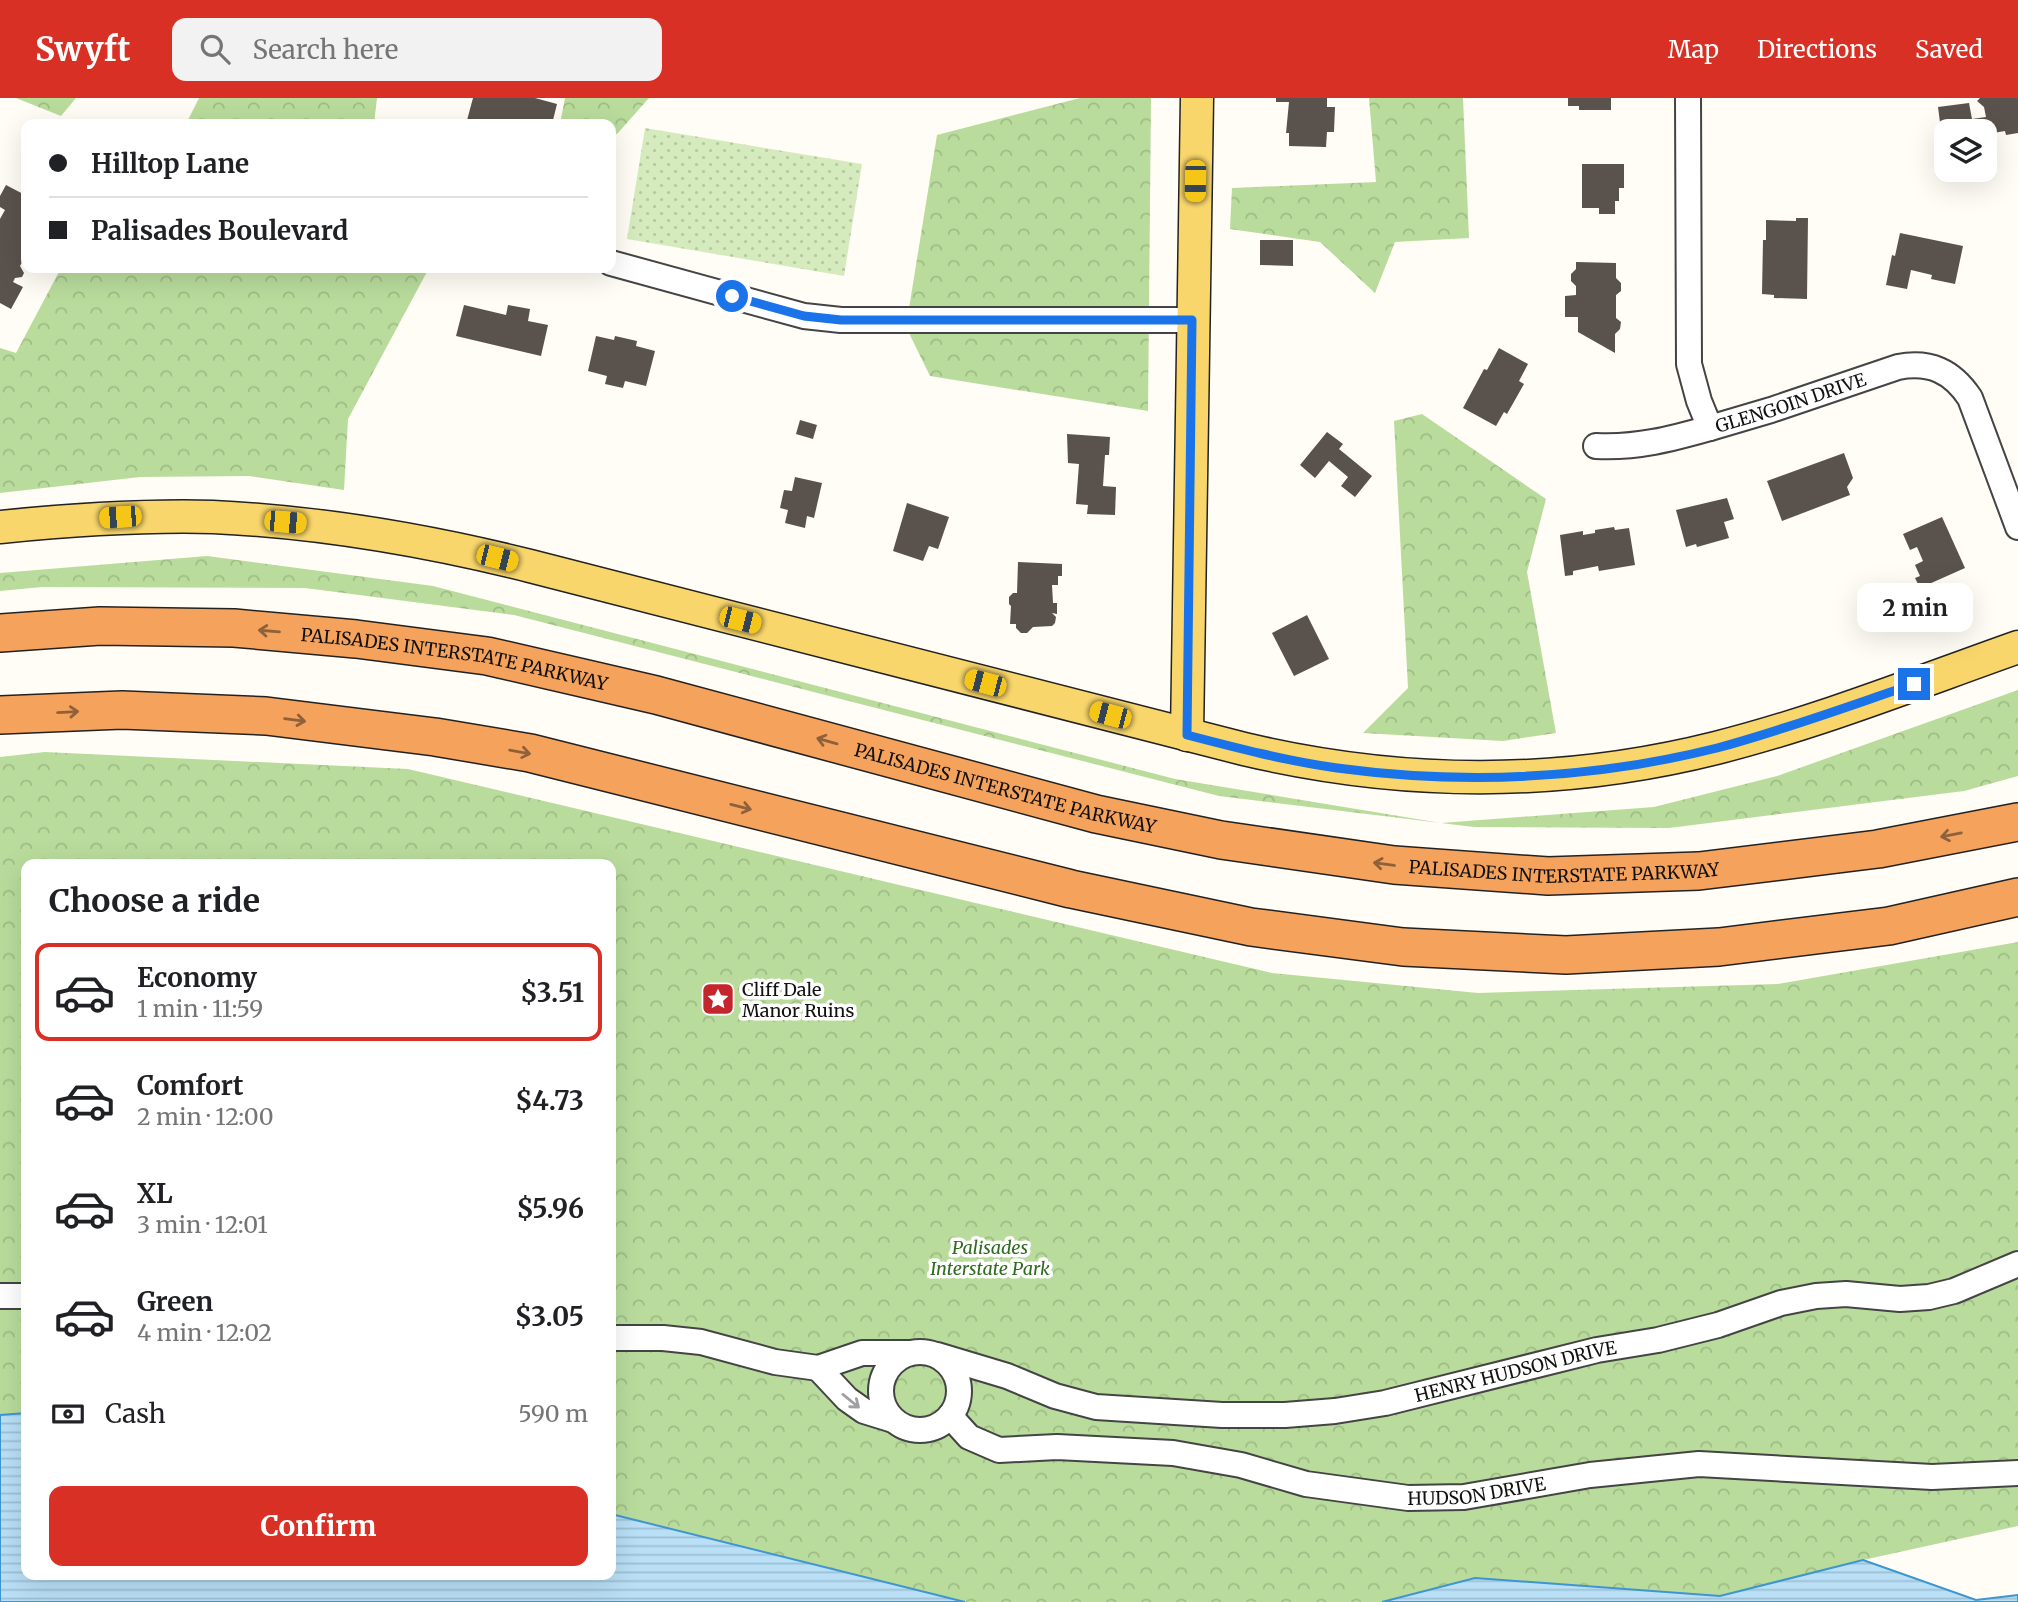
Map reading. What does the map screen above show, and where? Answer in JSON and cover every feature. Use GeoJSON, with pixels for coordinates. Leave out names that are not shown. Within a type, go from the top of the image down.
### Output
{"type":"FeatureCollection","features":[{"type":"Feature","properties":{"kind":"highway","name":"PALISADES INTERSTATE PARKWAY"},"geometry":{"type":"LineString","coordinates":[[0,633],[100,626],[234,628],[356,639],[486,656],[656,695],[1096,814],[1222,841],[1394,865],[1548,876],[1699,871],[1878,849],[2018,821]]}},
{"type":"Feature","properties":{"kind":"highway"},"geometry":{"type":"LineString","coordinates":[[0,715],[122,710],[266,716],[530,753],[1084,892],[1251,928],[1403,947],[1566,955],[1719,947],[1889,926],[2018,897]]}},
{"type":"Feature","properties":{"kind":"main road"},"geometry":{"type":"LineString","coordinates":[[1187,735],[1197,98]]}},
{"type":"Feature","properties":{"kind":"main road"},"geometry":{"type":"LineString","coordinates":[[0,527],[120,517],[212,517],[312,525],[422,541],[1187,735],[1278,757],[1366,772],[1474,778],[1572,774],[1669,758],[1801,723],[2018,647]]}},
{"type":"Feature","properties":{"kind":"street","name":"GLENGOIN DRIVE"},"geometry":{"type":"LineString","coordinates":[[1688,98],[1689,364],[1710,428],[1898,367],[1914,364],[1933,366],[1949,374],[1961,385],[1969,398],[2018,526]]}},
{"type":"Feature","properties":{"kind":"street"},"geometry":{"type":"LineString","coordinates":[[616,263],[804,316],[841,320],[1192,320]]}},
{"type":"Feature","properties":{"kind":"street"},"geometry":{"type":"LineString","coordinates":[[1596,446],[1625,448],[1654,444],[1710,428]]}},
{"type":"Feature","properties":{"kind":"street","name":"HENRY HUDSON DRIVE"},"geometry":{"type":"LineString","coordinates":[[616,1338],[663,1338],[701,1342],[775,1362],[818,1368],[862,1353],[928,1352],[1007,1376],[1055,1396],[1096,1407],[1222,1415],[1285,1415],[1335,1411],[1434,1392],[1483,1377],[1597,1350],[1658,1340],[1718,1325],[1782,1303],[1816,1296],[1846,1294],[1900,1299],[1929,1297],[1954,1290],[2018,1264]]}},
{"type":"Feature","properties":{"kind":"street"},"geometry":{"type":"LineString","coordinates":[[0,1296],[21,1296]]}},
{"type":"Feature","properties":{"kind":"street"},"geometry":{"type":"LineString","coordinates":[[893,1420],[885,1409],[881,1382],[896,1360],[908,1353]]}},
{"type":"Feature","properties":{"kind":"street"},"geometry":{"type":"LineString","coordinates":[[937,1355],[955,1372],[959,1384],[955,1406]]}},
{"type":"Feature","properties":{"kind":"street"},"geometry":{"type":"LineString","coordinates":[[818,1368],[847,1399],[864,1411],[916,1430],[941,1424],[955,1406],[990,1379],[1007,1376]]}},
{"type":"Feature","properties":{"kind":"street","name":"HUDSON DRIVE"},"geometry":{"type":"LineString","coordinates":[[955,1406],[969,1437],[999,1450],[1057,1447],[1173,1452],[1241,1465],[1306,1484],[1408,1498],[1464,1497],[1590,1475],[1699,1464],[1932,1477],[2018,1473]]}},
{"type":"Feature","properties":{"kind":"green space"},"geometry":{"type":"Polygon","coordinates":[[[16,98],[76,98],[61,116],[16,98]]]}},
{"type":"Feature","properties":{"kind":"green space"},"geometry":{"type":"Polygon","coordinates":[[[199,98],[377,98],[375,119],[188,119],[199,98]]]}},
{"type":"Feature","properties":{"kind":"green space"},"geometry":{"type":"Polygon","coordinates":[[[565,98],[649,98],[617,134],[616,119],[561,119],[565,98]]]}},
{"type":"Feature","properties":{"kind":"green space"},"geometry":{"type":"Polygon","coordinates":[[[1080,98],[1151,98],[1148,411],[930,376],[906,327],[937,135],[1080,98]]]}},
{"type":"Feature","properties":{"kind":"green space"},"geometry":{"type":"Polygon","coordinates":[[[1369,98],[1463,98],[1469,238],[1395,242],[1375,293],[1320,242],[1230,229],[1232,188],[1376,182],[1369,98]]]}},
{"type":"Feature","properties":{"kind":"green space"},"geometry":{"type":"Polygon","coordinates":[[[645,128],[862,164],[844,276],[627,239],[645,128]]]}},
{"type":"Feature","properties":{"kind":"green space"},"geometry":{"type":"Polygon","coordinates":[[[58,273],[426,273],[348,419],[344,490],[249,476],[140,477],[0,493],[0,348],[16,353],[58,273]]]}},
{"type":"Feature","properties":{"kind":"green space"},"geometry":{"type":"Polygon","coordinates":[[[1422,414],[1546,499],[1527,572],[1556,733],[1503,741],[1363,733],[1408,688],[1394,421],[1422,414]]]}},
{"type":"Feature","properties":{"kind":"green space"},"geometry":{"type":"Polygon","coordinates":[[[207,556],[433,586],[1175,779],[1441,823],[1219,796],[514,615],[305,588],[42,587],[0,591],[0,573],[207,556]]]}},
{"type":"Feature","properties":{"kind":"green space"},"geometry":{"type":"Polygon","coordinates":[[[2018,690],[2018,776],[1964,791],[1669,828],[1474,827],[1441,823],[1654,807],[1777,776],[2018,690]]]}},
{"type":"Feature","properties":{"kind":"green space","name":"Palisades Interstate Park"},"geometry":{"type":"Polygon","coordinates":[[[45,752],[408,769],[1272,973],[1478,993],[1778,984],[2018,942],[2018,1526],[1863,1560],[1720,1596],[1475,1578],[1382,1602],[965,1602],[616,1515],[616,859],[21,859],[21,1413],[0,1415],[0,757],[45,752]]]}},
{"type":"Feature","properties":{"kind":"water"},"geometry":{"type":"Polygon","coordinates":[[[21,1413],[21,1580],[616,1580],[616,1515],[965,1602],[0,1602],[0,1415],[21,1413]]]}},
{"type":"Feature","properties":{"kind":"water"},"geometry":{"type":"Polygon","coordinates":[[[1863,1560],[1976,1600],[2018,1595],[2018,1602],[1382,1602],[1475,1578],[1720,1596],[1863,1560]]]}},
{"type":"Feature","properties":{"kind":"building"},"geometry":{"type":"Polygon","coordinates":[[[473,98],[535,98],[557,104],[553,119],[467,119],[473,98]]]}},
{"type":"Feature","properties":{"kind":"building"},"geometry":{"type":"Polygon","coordinates":[[[1276,98],[1327,98],[1327,107],[1335,107],[1334,132],[1327,132],[1326,147],[1289,146],[1289,133],[1286,133],[1289,102],[1276,102],[1276,98]]]}},
{"type":"Feature","properties":{"kind":"building"},"geometry":{"type":"Polygon","coordinates":[[[1568,98],[1611,98],[1611,110],[1579,110],[1579,106],[1568,106],[1568,98]]]}},
{"type":"Feature","properties":{"kind":"building"},"geometry":{"type":"Polygon","coordinates":[[[1980,98],[2018,98],[2018,133],[2006,135],[2005,131],[1997,132],[1997,119],[1972,119],[1986,117],[1984,107],[1977,101],[1980,98]]]}},
{"type":"Feature","properties":{"kind":"building"},"geometry":{"type":"Polygon","coordinates":[[[1969,103],[1972,119],[1940,119],[1938,107],[1969,103]]]}},
{"type":"Feature","properties":{"kind":"building"},"geometry":{"type":"Polygon","coordinates":[[[1582,164],[1624,164],[1624,188],[1619,188],[1615,214],[1599,214],[1599,208],[1582,208],[1582,164]]]}},
{"type":"Feature","properties":{"kind":"building"},"geometry":{"type":"Polygon","coordinates":[[[6,185],[21,193],[20,266],[21,273],[24,273],[13,282],[23,287],[11,309],[0,303],[0,219],[5,210],[0,207],[0,196],[6,185]]]}},
{"type":"Feature","properties":{"kind":"building"},"geometry":{"type":"Polygon","coordinates":[[[1796,218],[1808,218],[1807,299],[1774,298],[1774,295],[1762,294],[1766,220],[1796,221],[1796,218]]]}},
{"type":"Feature","properties":{"kind":"building"},"geometry":{"type":"Polygon","coordinates":[[[1900,233],[1963,246],[1955,284],[1931,279],[1932,275],[1911,270],[1907,289],[1886,285],[1900,233]]]}},
{"type":"Feature","properties":{"kind":"building"},"geometry":{"type":"Polygon","coordinates":[[[1260,240],[1293,240],[1293,266],[1260,265],[1260,240]]]}},
{"type":"Feature","properties":{"kind":"building"},"geometry":{"type":"Polygon","coordinates":[[[1576,262],[1616,263],[1616,278],[1621,283],[1621,291],[1616,295],[1616,318],[1621,322],[1620,329],[1615,334],[1615,353],[1578,332],[1578,317],[1565,317],[1565,296],[1576,295],[1571,274],[1576,269],[1576,262]]]}},
{"type":"Feature","properties":{"kind":"building"},"geometry":{"type":"Polygon","coordinates":[[[464,305],[506,315],[508,305],[530,309],[528,321],[548,325],[541,356],[456,336],[464,305]]]}},
{"type":"Feature","properties":{"kind":"building"},"geometry":{"type":"Polygon","coordinates":[[[596,336],[614,340],[615,336],[637,341],[636,346],[655,351],[646,386],[625,381],[623,388],[605,384],[607,376],[588,371],[596,336]]]}},
{"type":"Feature","properties":{"kind":"building"},"geometry":{"type":"Polygon","coordinates":[[[1499,348],[1528,364],[1519,381],[1524,384],[1507,414],[1504,412],[1496,426],[1463,408],[1499,348]]]}},
{"type":"Feature","properties":{"kind":"building"},"geometry":{"type":"Polygon","coordinates":[[[800,420],[817,425],[813,439],[796,434],[800,420]]]}},
{"type":"Feature","properties":{"kind":"building"},"geometry":{"type":"Polygon","coordinates":[[[1327,432],[1343,444],[1339,449],[1372,476],[1355,497],[1341,486],[1348,477],[1329,461],[1315,478],[1300,465],[1327,432]]]}},
{"type":"Feature","properties":{"kind":"building"},"geometry":{"type":"Polygon","coordinates":[[[1067,434],[1110,437],[1109,455],[1105,455],[1103,486],[1116,487],[1115,515],[1087,514],[1088,505],[1076,504],[1079,464],[1068,463],[1067,434]]]}},
{"type":"Feature","properties":{"kind":"building"},"geometry":{"type":"Polygon","coordinates":[[[1844,453],[1853,478],[1847,487],[1850,495],[1782,521],[1767,481],[1844,453]]]}},
{"type":"Feature","properties":{"kind":"building"},"geometry":{"type":"Polygon","coordinates":[[[795,477],[822,483],[814,518],[807,516],[805,528],[785,523],[788,510],[780,508],[784,490],[792,491],[795,477]]]}},
{"type":"Feature","properties":{"kind":"building"},"geometry":{"type":"Polygon","coordinates":[[[1727,498],[1734,519],[1724,522],[1729,538],[1697,547],[1696,544],[1686,547],[1676,510],[1727,498]]]}},
{"type":"Feature","properties":{"kind":"building"},"geometry":{"type":"Polygon","coordinates":[[[907,503],[949,517],[938,549],[929,546],[923,561],[893,551],[907,503]]]}},
{"type":"Feature","properties":{"kind":"building"},"geometry":{"type":"Polygon","coordinates":[[[1942,517],[1965,568],[1920,588],[1915,578],[1920,576],[1915,565],[1923,561],[1917,547],[1910,550],[1903,534],[1942,517]]]}},
{"type":"Feature","properties":{"kind":"building"},"geometry":{"type":"Polygon","coordinates":[[[1614,527],[1615,530],[1629,528],[1635,565],[1599,571],[1598,566],[1573,571],[1573,575],[1565,576],[1560,535],[1583,531],[1583,535],[1614,527]]]}},
{"type":"Feature","properties":{"kind":"building"},"geometry":{"type":"Polygon","coordinates":[[[1018,562],[1062,564],[1062,576],[1058,576],[1058,585],[1052,585],[1057,614],[1052,613],[1056,617],[1052,626],[1033,627],[1027,633],[1021,633],[1016,624],[1010,624],[1009,597],[1017,593],[1018,562]]]}},
{"type":"Feature","properties":{"kind":"building"},"geometry":{"type":"Polygon","coordinates":[[[1307,615],[1329,659],[1294,676],[1272,633],[1307,615]]]}},
{"type":"Feature","properties":{"kind":"place","name":"Cliff Dale Manor Ruins"},"geometry":{"type":"Point","coordinates":[718,999]}},
{"type":"Feature","properties":{"kind":"route"},"geometry":{"type":"LineString","coordinates":[[732,296],[804,316],[841,320],[1192,320],[1187,735],[1278,757],[1395,775],[1513,778],[1572,774],[1717,748],[1801,723],[1914,684]]}}]}
